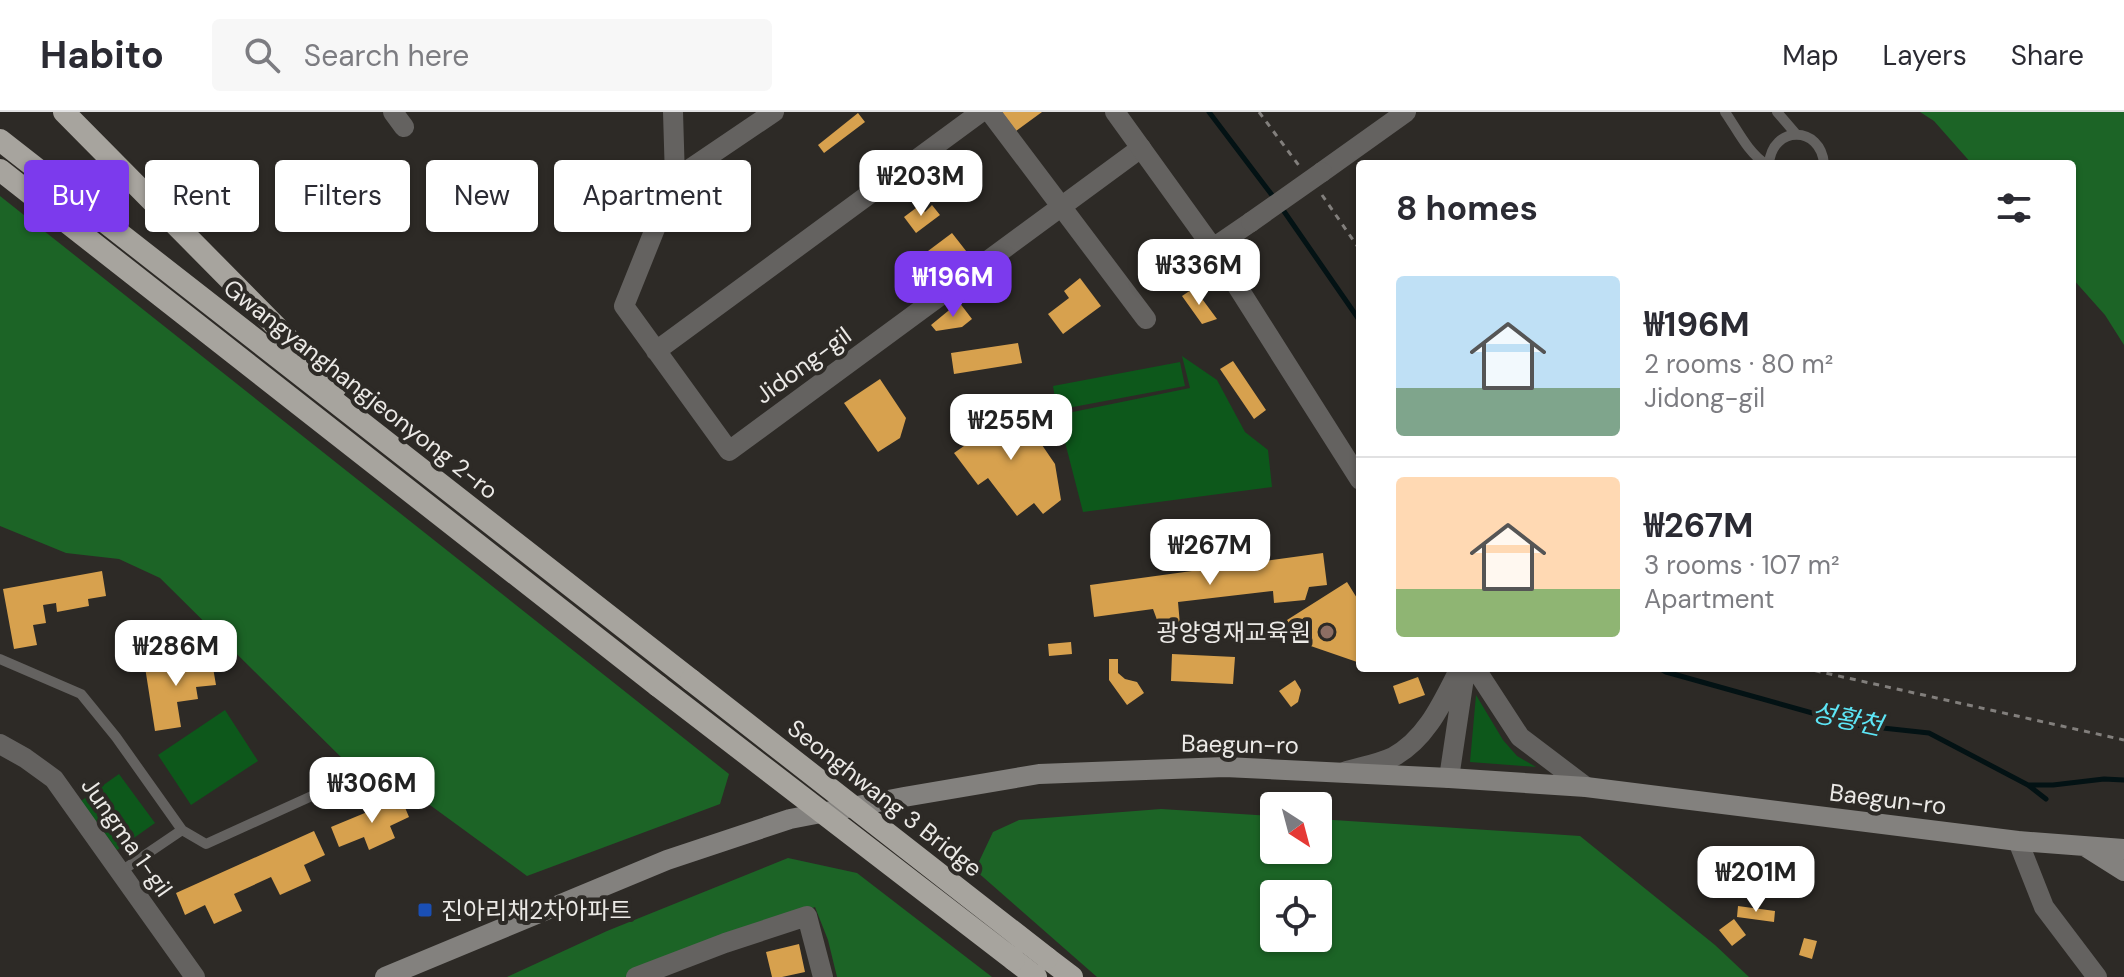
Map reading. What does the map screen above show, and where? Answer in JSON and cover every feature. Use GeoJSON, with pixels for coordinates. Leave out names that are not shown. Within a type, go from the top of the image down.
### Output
{"type":"FeatureCollection","features":[{"type":"Feature","properties":{"kind":"highway"},"geometry":{"type":"LineString","coordinates":[[64,112],[402,454]]}},
{"type":"Feature","properties":{"kind":"highway","name":"Gwangyanghangjeonyong 2-ro"},"geometry":{"type":"LineString","coordinates":[[0,140],[691,680]]}},
{"type":"Feature","properties":{"kind":"highway","name":"Gwangyanghangjeonyong 2-ro"},"geometry":{"type":"LineString","coordinates":[[0,170],[658,686]]}},
{"type":"Feature","properties":{"kind":"highway","name":"Seonghwang 3 Bridge"},"geometry":{"type":"LineString","coordinates":[[691,680],[1042,967]]}},
{"type":"Feature","properties":{"kind":"highway","name":"Seonghwang 3 Bridge"},"geometry":{"type":"LineString","coordinates":[[658,686],[1014,960],[1042,967]]}},
{"type":"Feature","properties":{"kind":"highway"},"geometry":{"type":"LineString","coordinates":[[1042,967],[1072,977]]}},
{"type":"Feature","properties":{"kind":"main road","name":"Baegun-ro"},"geometry":{"type":"LineString","coordinates":[[385,977],[667,860],[790,819],[1039,774],[1225,767],[1586,787],[2018,841],[2124,849]]}},
{"type":"Feature","properties":{"kind":"main road"},"geometry":{"type":"LineString","coordinates":[[2082,845],[2124,871]]}},
{"type":"Feature","properties":{"kind":"street"},"geometry":{"type":"LineString","coordinates":[[673,112],[674,160]]}},
{"type":"Feature","properties":{"kind":"street"},"geometry":{"type":"LineString","coordinates":[[703,160],[774,112]]}},
{"type":"Feature","properties":{"kind":"street"},"geometry":{"type":"LineString","coordinates":[[654,232],[624,306],[656,351],[981,112]]}},
{"type":"Feature","properties":{"kind":"street"},"geometry":{"type":"LineString","coordinates":[[990,112],[1146,319]]}},
{"type":"Feature","properties":{"kind":"street"},"geometry":{"type":"LineString","coordinates":[[1115,112],[1213,248],[1356,474]]}},
{"type":"Feature","properties":{"kind":"street"},"geometry":{"type":"LineString","coordinates":[[1213,248],[1406,112]]}},
{"type":"Feature","properties":{"kind":"street","name":"Jidong-gil"},"geometry":{"type":"LineString","coordinates":[[656,351],[729,451],[1141,148]]}},
{"type":"Feature","properties":{"kind":"street"},"geometry":{"type":"LineString","coordinates":[[1342,772],[1392,757],[1420,735],[1461,672]]}},
{"type":"Feature","properties":{"kind":"street"},"geometry":{"type":"LineString","coordinates":[[1449,778],[1462,672]]}},
{"type":"Feature","properties":{"kind":"street"},"geometry":{"type":"LineString","coordinates":[[1478,672],[1520,737],[1586,787]]}},
{"type":"Feature","properties":{"kind":"street","name":"Jungma 1-gil"},"geometry":{"type":"LineString","coordinates":[[0,744],[54,779],[195,977]]}},
{"type":"Feature","properties":{"kind":"street"},"geometry":{"type":"LineString","coordinates":[[2018,841],[2044,907],[2097,977]]}},
{"type":"Feature","properties":{"kind":"street"},"geometry":{"type":"LineString","coordinates":[[636,977],[662,972],[807,916],[823,977]]}},
{"type":"Feature","properties":{"kind":"lane"},"geometry":{"type":"LineString","coordinates":[[1725,112],[1760,160]]}},
{"type":"Feature","properties":{"kind":"lane"},"geometry":{"type":"LineString","coordinates":[[1777,112],[1796,134]]}},
{"type":"Feature","properties":{"kind":"lane"},"geometry":{"type":"LineString","coordinates":[[1769,160],[1779,141],[1796,134],[1813,140],[1824,155],[1824,160]]}},
{"type":"Feature","properties":{"kind":"lane"},"geometry":{"type":"LineString","coordinates":[[0,659],[81,694],[116,737],[182,830],[206,844],[314,795]]}},
{"type":"Feature","properties":{"kind":"lane"},"geometry":{"type":"LineString","coordinates":[[120,872],[182,830]]}},
{"type":"Feature","properties":{"kind":"path"},"geometry":{"type":"LineString","coordinates":[[1821,672],[2124,740]]}},
{"type":"Feature","properties":{"kind":"green space"},"geometry":{"type":"Polygon","coordinates":[[[1920,112],[2124,112],[2124,345],[2105,315],[2076,282],[2076,160],[1968,160],[1934,121],[1920,112]]]}},
{"type":"Feature","properties":{"kind":"green space"},"geometry":{"type":"Polygon","coordinates":[[[0,196],[24,215],[24,232],[45,232],[729,774],[720,804],[527,876],[408,789],[349,765],[160,578],[119,559],[66,553],[0,526],[0,196]]]}},
{"type":"Feature","properties":{"kind":"green space"},"geometry":{"type":"Polygon","coordinates":[[[1182,356],[1217,380],[1245,432],[1268,450],[1272,487],[1083,512],[1058,415],[1190,388],[1182,356]]]}},
{"type":"Feature","properties":{"kind":"green space"},"geometry":{"type":"Polygon","coordinates":[[[1180,362],[1185,386],[1057,410],[1053,386],[1180,362]]]}},
{"type":"Feature","properties":{"kind":"green space"},"geometry":{"type":"Polygon","coordinates":[[[1476,695],[1503,740],[1517,756],[1536,767],[1470,762],[1476,695]]]}},
{"type":"Feature","properties":{"kind":"green space"},"geometry":{"type":"Polygon","coordinates":[[[225,710],[258,761],[191,805],[158,755],[225,710]]]}},
{"type":"Feature","properties":{"kind":"green space"},"geometry":{"type":"Polygon","coordinates":[[[119,774],[155,823],[117,850],[81,801],[119,774]]]}},
{"type":"Feature","properties":{"kind":"green space"},"geometry":{"type":"Polygon","coordinates":[[[1161,809],[1260,815],[1260,864],[1332,864],[1332,820],[1580,836],[1715,945],[1749,977],[1097,977],[975,870],[993,832],[1019,820],[1161,809]]]}},
{"type":"Feature","properties":{"kind":"green space"},"geometry":{"type":"Polygon","coordinates":[[[788,858],[857,873],[992,977],[837,977],[828,940],[815,907],[633,977],[507,977],[607,931],[788,858]]]}},
{"type":"Feature","properties":{"kind":"building"},"geometry":{"type":"Polygon","coordinates":[[[1002,112],[1042,112],[1016,131],[1002,112]]]}},
{"type":"Feature","properties":{"kind":"building"},"geometry":{"type":"Polygon","coordinates":[[[858,113],[865,122],[824,153],[818,145],[858,113]]]}},
{"type":"Feature","properties":{"kind":"building"},"geometry":{"type":"Polygon","coordinates":[[[920,205],[925,212],[932,205],[940,215],[916,233],[904,217],[920,205]]]}},
{"type":"Feature","properties":{"kind":"building"},"geometry":{"type":"Polygon","coordinates":[[[952,233],[970,256],[942,277],[924,254],[952,233]]]}},
{"type":"Feature","properties":{"kind":"building"},"geometry":{"type":"Polygon","coordinates":[[[1080,278],[1101,306],[1063,334],[1048,314],[1069,298],[1064,291],[1080,278]]]}},
{"type":"Feature","properties":{"kind":"building"},"geometry":{"type":"Polygon","coordinates":[[[1194,288],[1217,319],[1202,324],[1182,296],[1194,288]]]}},
{"type":"Feature","properties":{"kind":"building"},"geometry":{"type":"Polygon","coordinates":[[[959,302],[972,319],[962,327],[936,331],[931,325],[959,302]]]}},
{"type":"Feature","properties":{"kind":"building"},"geometry":{"type":"Polygon","coordinates":[[[1018,343],[1022,363],[954,374],[951,353],[1018,343]]]}},
{"type":"Feature","properties":{"kind":"building"},"geometry":{"type":"Polygon","coordinates":[[[1233,361],[1266,410],[1254,419],[1220,369],[1233,361]]]}},
{"type":"Feature","properties":{"kind":"building"},"geometry":{"type":"Polygon","coordinates":[[[880,379],[906,418],[900,438],[878,452],[844,403],[880,379]]]}},
{"type":"Feature","properties":{"kind":"building"},"geometry":{"type":"Polygon","coordinates":[[[991,412],[1011,414],[1029,426],[1055,464],[1061,500],[1043,514],[1034,503],[1017,516],[988,478],[978,485],[954,453],[964,446],[971,427],[991,412]]]}},
{"type":"Feature","properties":{"kind":"building"},"geometry":{"type":"Polygon","coordinates":[[[1323,553],[1327,585],[1309,587],[1305,600],[1274,603],[1273,591],[1178,602],[1180,625],[1160,628],[1153,609],[1094,617],[1090,585],[1323,553]]]}},
{"type":"Feature","properties":{"kind":"building"},"geometry":{"type":"Polygon","coordinates":[[[102,571],[106,596],[88,599],[89,606],[57,612],[56,603],[43,605],[46,623],[33,625],[37,645],[14,649],[3,589],[102,571]]]}},
{"type":"Feature","properties":{"kind":"building","name":"광양영재교육원"},"geometry":{"type":"Polygon","coordinates":[[[1347,582],[1356,597],[1356,662],[1302,643],[1287,620],[1347,582]]]}},
{"type":"Feature","properties":{"kind":"building"},"geometry":{"type":"Polygon","coordinates":[[[1071,642],[1072,654],[1049,656],[1048,644],[1071,642]]]}},
{"type":"Feature","properties":{"kind":"building"},"geometry":{"type":"Polygon","coordinates":[[[1172,654],[1235,657],[1233,684],[1171,681],[1172,654]]]}},
{"type":"Feature","properties":{"kind":"building"},"geometry":{"type":"Polygon","coordinates":[[[211,656],[216,685],[196,687],[198,699],[177,702],[181,727],[155,731],[145,667],[211,656]]]}},
{"type":"Feature","properties":{"kind":"building"},"geometry":{"type":"Polygon","coordinates":[[[1109,659],[1118,659],[1118,673],[1125,679],[1137,682],[1144,693],[1127,705],[1109,680],[1109,659]]]}},
{"type":"Feature","properties":{"kind":"building"},"geometry":{"type":"Polygon","coordinates":[[[1418,677],[1425,695],[1399,704],[1393,686],[1418,677]]]}},
{"type":"Feature","properties":{"kind":"building"},"geometry":{"type":"Polygon","coordinates":[[[1295,680],[1301,690],[1298,702],[1291,707],[1279,691],[1295,680]]]}},
{"type":"Feature","properties":{"kind":"building"},"geometry":{"type":"Polygon","coordinates":[[[401,798],[409,817],[390,826],[395,838],[369,850],[364,837],[339,847],[331,827],[401,798]]]}},
{"type":"Feature","properties":{"kind":"building"},"geometry":{"type":"Polygon","coordinates":[[[314,831],[325,855],[304,865],[311,881],[280,895],[271,877],[234,894],[242,911],[214,924],[205,905],[185,915],[176,893],[314,831]]]}},
{"type":"Feature","properties":{"kind":"building"},"geometry":{"type":"Polygon","coordinates":[[[1738,906],[1775,911],[1774,922],[1737,917],[1738,906]]]}},
{"type":"Feature","properties":{"kind":"building"},"geometry":{"type":"Polygon","coordinates":[[[1734,919],[1746,935],[1732,946],[1719,930],[1734,919]]]}},
{"type":"Feature","properties":{"kind":"building"},"geometry":{"type":"Polygon","coordinates":[[[1804,938],[1817,941],[1812,959],[1799,955],[1804,938]]]}},
{"type":"Feature","properties":{"kind":"building"},"geometry":{"type":"Polygon","coordinates":[[[799,944],[805,972],[772,977],[766,952],[799,944]]]}},
{"type":"Feature","properties":{"kind":"waterway","name":"성황천"},"geometry":{"type":"LineString","coordinates":[[1209,112],[1275,199]]}},
{"type":"Feature","properties":{"kind":"waterway","name":"성황천"},"geometry":{"type":"LineString","coordinates":[[1281,207],[1356,315]]}},
{"type":"Feature","properties":{"kind":"waterway","name":"성황천"},"geometry":{"type":"LineString","coordinates":[[1666,672],[1855,725],[1929,733],[2028,785],[2124,780]]}},
{"type":"Feature","properties":{"kind":"waterway","name":"성황천"},"geometry":{"type":"LineString","coordinates":[[2028,785],[2046,799]]}},
{"type":"Feature","properties":{"kind":"place","name":"광양영재교육원"},"geometry":{"type":"Point","coordinates":[1327,632]}},
{"type":"Feature","properties":{"kind":"place","name":"진아리채2차아파트"},"geometry":{"type":"Point","coordinates":[425,910]}}]}
